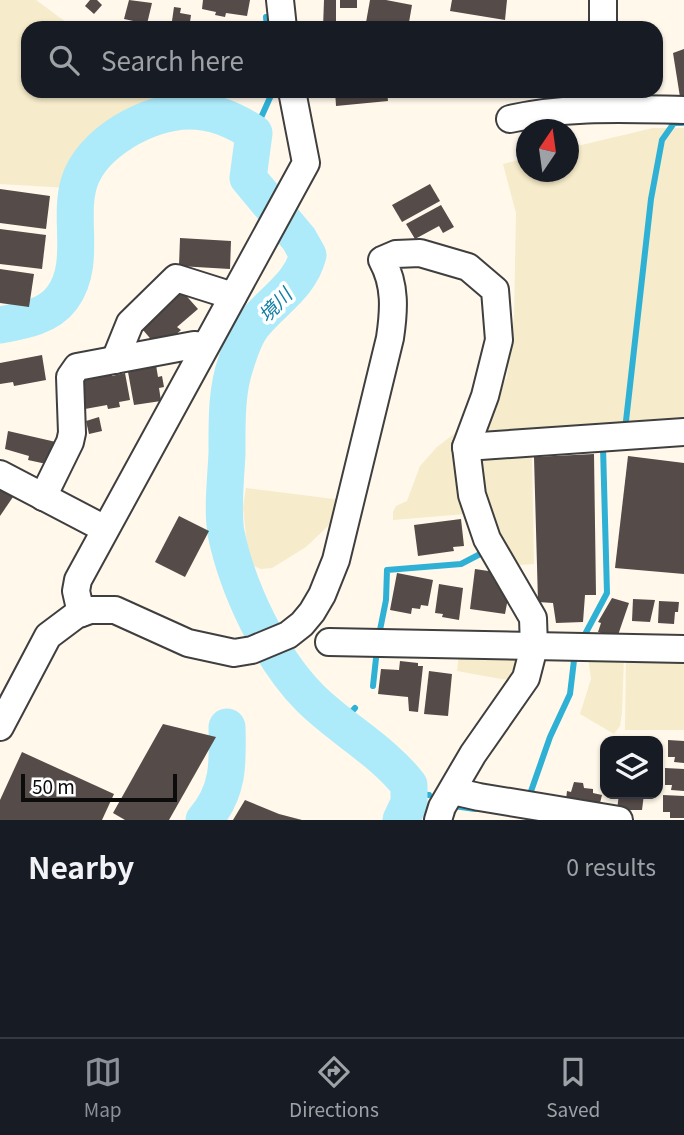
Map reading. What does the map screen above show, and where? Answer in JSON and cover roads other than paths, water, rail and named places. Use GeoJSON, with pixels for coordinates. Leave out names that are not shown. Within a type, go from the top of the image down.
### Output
{"type":"FeatureCollection","features":[{"type":"Feature","properties":{"kind":"street"},"geometry":{"type":"LineString","coordinates":[[280,0],[282,21]]}},
{"type":"Feature","properties":{"kind":"street"},"geometry":{"type":"LineString","coordinates":[[603,0],[603,21]]}},
{"type":"Feature","properties":{"kind":"street"},"geometry":{"type":"LineString","coordinates":[[81,613],[76,591],[78,580],[306,163],[293,98]]}},
{"type":"Feature","properties":{"kind":"street"},"geometry":{"type":"LineString","coordinates":[[510,119],[602,100],[684,110]]}},
{"type":"Feature","properties":{"kind":"street"},"geometry":{"type":"LineString","coordinates":[[0,727],[48,636],[81,613],[90,610],[115,610],[188,643],[234,653],[252,650],[288,635],[302,624],[322,595],[336,560],[390,338],[394,314],[393,294],[382,260],[396,254],[420,253],[468,267],[495,290],[499,340],[485,396],[466,447],[472,495],[487,539],[533,618],[534,647],[526,678],[488,730],[442,807],[438,820]]}},
{"type":"Feature","properties":{"kind":"street"},"geometry":{"type":"LineString","coordinates":[[116,360],[130,323],[176,278],[233,296]]}},
{"type":"Feature","properties":{"kind":"street"},"geometry":{"type":"LineString","coordinates":[[43,497],[70,442],[70,377],[76,367],[194,345],[205,346]]}},
{"type":"Feature","properties":{"kind":"street"},"geometry":{"type":"LineString","coordinates":[[466,447],[684,432]]}},
{"type":"Feature","properties":{"kind":"street"},"geometry":{"type":"LineString","coordinates":[[0,474],[105,529]]}},
{"type":"Feature","properties":{"kind":"street"},"geometry":{"type":"LineString","coordinates":[[329,642],[684,649]]}},
{"type":"Feature","properties":{"kind":"street"},"geometry":{"type":"LineString","coordinates":[[453,791],[619,820]]}},
{"type":"Feature","properties":{"kind":"waterway"},"geometry":{"type":"LineString","coordinates":[[266,17],[266,21]]}},
{"type":"Feature","properties":{"kind":"waterway"},"geometry":{"type":"LineString","coordinates":[[254,133],[270,98]]}},
{"type":"Feature","properties":{"kind":"waterway","name":"境川"},"geometry":{"type":"LineString","coordinates":[[0,325],[42,314],[62,298],[74,271],[75,212],[79,183],[85,168],[108,143],[139,123],[173,112],[189,111],[223,117],[254,133],[248,178],[299,239],[308,255],[299,276],[250,329],[233,374],[227,419],[224,503],[226,533],[238,576],[257,621],[295,682],[335,720],[374,750],[409,785],[409,803],[401,820]]}},
{"type":"Feature","properties":{"kind":"waterway"},"geometry":{"type":"LineString","coordinates":[[625,430],[651,199],[662,140],[674,123],[682,123]]}},
{"type":"Feature","properties":{"kind":"waterway"},"geometry":{"type":"LineString","coordinates":[[582,640],[607,593],[603,447],[608,447]]}},
{"type":"Feature","properties":{"kind":"waterway"},"geometry":{"type":"LineString","coordinates":[[379,635],[386,600],[387,570],[461,564],[484,552]]}},
{"type":"Feature","properties":{"kind":"waterway"},"geometry":{"type":"LineString","coordinates":[[373,686],[377,649]]}},
{"type":"Feature","properties":{"kind":"waterway"},"geometry":{"type":"LineString","coordinates":[[529,797],[550,737],[570,694],[575,652]]}},
{"type":"Feature","properties":{"kind":"waterway"},"geometry":{"type":"LineString","coordinates":[[340,725],[355,708]]}},
{"type":"Feature","properties":{"kind":"waterway","name":"境川"},"geometry":{"type":"LineString","coordinates":[[204,820],[223,787],[227,765],[227,727]]}},
{"type":"Feature","properties":{"kind":"waterway"},"geometry":{"type":"LineString","coordinates":[[409,793],[429,795]]}},
{"type":"Feature","properties":{"kind":"waterway"},"geometry":{"type":"LineString","coordinates":[[454,806],[475,809]]}}]}
